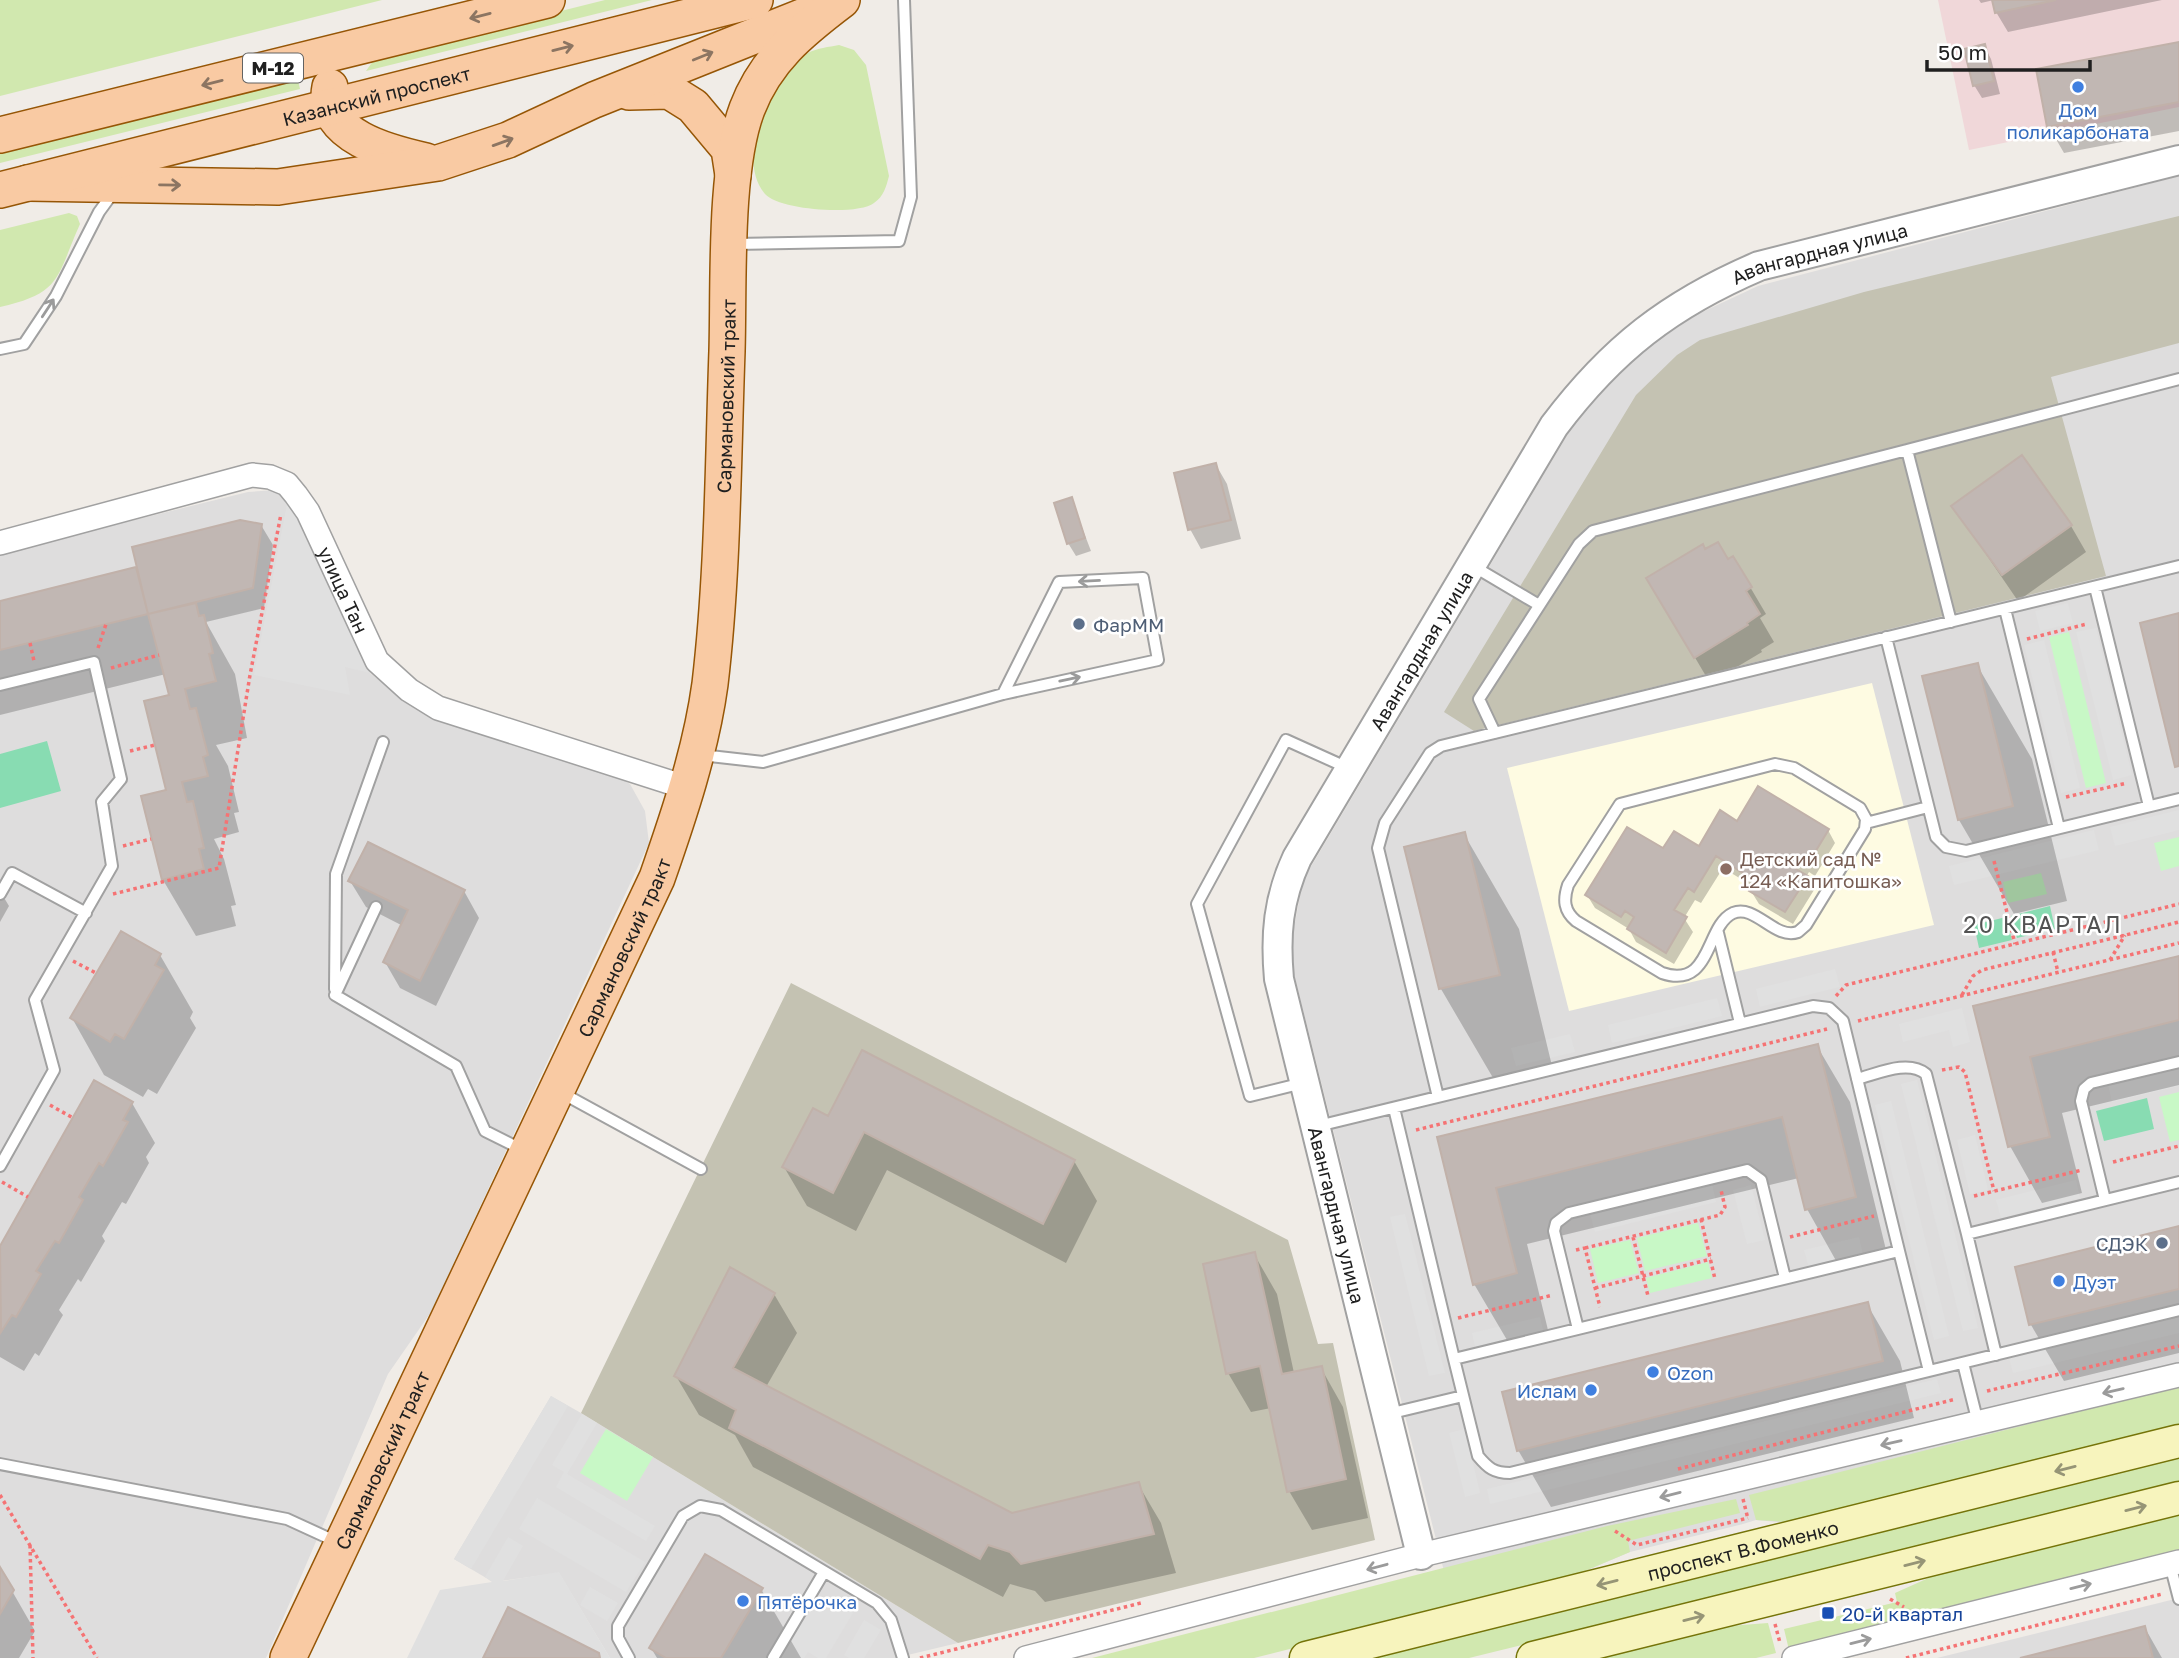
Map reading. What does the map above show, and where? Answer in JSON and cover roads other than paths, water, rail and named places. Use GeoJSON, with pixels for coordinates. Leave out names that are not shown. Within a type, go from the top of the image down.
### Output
{"type":"FeatureCollection","features":[{"type":"Feature","properties":{"kind":"main road","name":"М-12"},"geometry":{"type":"LineString","coordinates":[[0,135],[547,0]]}},
{"type":"Feature","properties":{"kind":"main road","name":"Казанский проспект"},"geometry":{"type":"LineString","coordinates":[[14,186],[755,0]]}},
{"type":"Feature","properties":{"kind":"main road"},"geometry":{"type":"LineString","coordinates":[[14,186],[278,187],[438,163],[508,140],[594,100],[843,0]]}},
{"type":"Feature","properties":{"kind":"main road","name":"Сармановский тракт"},"geometry":{"type":"LineString","coordinates":[[288,1658],[340,1543],[558,1091],[657,878],[688,789],[709,685],[719,568],[733,178],[745,112],[767,68],[793,37],[843,0]]}},
{"type":"Feature","properties":{"kind":"main road"},"geometry":{"type":"LineString","coordinates":[[420,32],[341,68],[332,81],[328,100],[339,125],[387,152],[438,163]]}},
{"type":"Feature","properties":{"kind":"main road","name":"Сармановский тракт"},"geometry":{"type":"LineString","coordinates":[[594,100],[644,89],[669,91],[693,106],[729,149],[733,178]]}},
{"type":"Feature","properties":{"kind":"main road","name":"проспект В.Фоменко"},"geometry":{"type":"LineString","coordinates":[[1306,1658],[2179,1441]]}},
{"type":"Feature","properties":{"kind":"main road"},"geometry":{"type":"LineString","coordinates":[[1533,1658],[2179,1498]]}},
{"type":"Feature","properties":{"kind":"street","name":"Авангардная улица"},"geometry":{"type":"LineString","coordinates":[[1421,1555],[1279,979],[1275,943],[1277,920],[1293,867],[1554,426],[1582,388],[1630,340],[1681,304],[1716,284],[1792,256],[2179,160]]}},
{"type":"Feature","properties":{"kind":"street","name":"улица Тан"},"geometry":{"type":"LineString","coordinates":[[0,543],[252,475],[270,477],[287,484],[308,512],[377,661],[409,690],[438,708],[688,789]]}},
{"type":"Feature","properties":{"kind":"street"},"geometry":{"type":"LineString","coordinates":[[1026,1658],[1421,1555],[2179,1375]]}},
{"type":"Feature","properties":{"kind":"street"},"geometry":{"type":"LineString","coordinates":[[1788,1655],[2175,1563]]}},
{"type":"Feature","properties":{"kind":"lane"},"geometry":{"type":"LineString","coordinates":[[731,244],[899,241],[911,197],[904,0]]}},
{"type":"Feature","properties":{"kind":"lane"},"geometry":{"type":"LineString","coordinates":[[0,349],[24,344],[56,296],[99,212],[119,185]]}},
{"type":"Feature","properties":{"kind":"lane"},"geometry":{"type":"LineString","coordinates":[[1495,733],[1479,699],[1579,544],[1593,531],[2179,379]]}},
{"type":"Feature","properties":{"kind":"lane"},"geometry":{"type":"LineString","coordinates":[[1907,450],[1951,622]]}},
{"type":"Feature","properties":{"kind":"lane"},"geometry":{"type":"LineString","coordinates":[[1471,565],[1539,605]]}},
{"type":"Feature","properties":{"kind":"lane"},"geometry":{"type":"LineString","coordinates":[[1438,1097],[1378,855],[1378,840],[1385,823],[1430,753],[1441,747],[1495,733],[2179,566]]}},
{"type":"Feature","properties":{"kind":"lane"},"geometry":{"type":"LineString","coordinates":[[695,754],[763,762],[1003,694],[1158,660],[1143,578],[1059,582],[1003,694]]}},
{"type":"Feature","properties":{"kind":"lane"},"geometry":{"type":"LineString","coordinates":[[2095,587],[2149,806]]}},
{"type":"Feature","properties":{"kind":"lane"},"geometry":{"type":"LineString","coordinates":[[2005,609],[2059,828]]}},
{"type":"Feature","properties":{"kind":"lane"},"geometry":{"type":"LineString","coordinates":[[1886,637],[1936,836],[1946,847],[1959,852],[2179,799]]}},
{"type":"Feature","properties":{"kind":"lane"},"geometry":{"type":"LineString","coordinates":[[0,685],[95,667],[121,779],[102,802],[112,866],[35,1000],[54,1070],[0,1166]]}},
{"type":"Feature","properties":{"kind":"lane"},"geometry":{"type":"LineString","coordinates":[[1304,1083],[1250,1096],[1197,904],[1286,740],[1351,769]]}},
{"type":"Feature","properties":{"kind":"lane"},"geometry":{"type":"LineString","coordinates":[[335,995],[336,874],[383,742]]}},
{"type":"Feature","properties":{"kind":"lane"},"geometry":{"type":"LineString","coordinates":[[1866,823],[1860,808],[1784,764],[1620,804],[1568,885],[1564,904],[1571,917],[1670,976],[1685,975],[1697,967],[1727,917],[1740,912],[1780,933],[1793,934],[1802,929],[1866,823],[1928,807]]}},
{"type":"Feature","properties":{"kind":"lane"},"geometry":{"type":"LineString","coordinates":[[0,894],[12,873],[86,913]]}},
{"type":"Feature","properties":{"kind":"lane"},"geometry":{"type":"LineString","coordinates":[[335,995],[376,907]]}},
{"type":"Feature","properties":{"kind":"lane"},"geometry":{"type":"LineString","coordinates":[[1718,933],[1740,1023]]}},
{"type":"Feature","properties":{"kind":"lane"},"geometry":{"type":"LineString","coordinates":[[335,995],[456,1066],[485,1131],[528,1153]]}},
{"type":"Feature","properties":{"kind":"lane"},"geometry":{"type":"LineString","coordinates":[[1315,1127],[1813,1006],[1829,1008],[1837,1013],[1843,1025],[1929,1371]]}},
{"type":"Feature","properties":{"kind":"lane"},"geometry":{"type":"LineString","coordinates":[[2105,1200],[2081,1101],[2084,1089],[2091,1083],[2179,1062]]}},
{"type":"Feature","properties":{"kind":"lane"},"geometry":{"type":"LineString","coordinates":[[1857,1079],[1907,1066],[1926,1073],[1996,1354]]}},
{"type":"Feature","properties":{"kind":"lane"},"geometry":{"type":"LineString","coordinates":[[558,1091],[701,1169]]}},
{"type":"Feature","properties":{"kind":"lane"},"geometry":{"type":"LineString","coordinates":[[1394,1108],[1478,1456],[1488,1468],[1510,1473],[2179,1310]]}},
{"type":"Feature","properties":{"kind":"lane"},"geometry":{"type":"LineString","coordinates":[[1578,1329],[1554,1231],[1561,1217],[1718,1177],[1747,1170],[1761,1180],[1785,1278]]}},
{"type":"Feature","properties":{"kind":"lane"},"geometry":{"type":"LineString","coordinates":[[1966,1234],[2179,1182]]}},
{"type":"Feature","properties":{"kind":"lane"},"geometry":{"type":"LineString","coordinates":[[1454,1359],[1899,1251]]}},
{"type":"Feature","properties":{"kind":"lane"},"geometry":{"type":"LineString","coordinates":[[1963,1363],[1978,1423]]}},
{"type":"Feature","properties":{"kind":"lane"},"geometry":{"type":"LineString","coordinates":[[1387,1415],[1463,1396]]}},
{"type":"Feature","properties":{"kind":"lane"},"geometry":{"type":"LineString","coordinates":[[0,1464],[287,1519],[340,1543]]}},
{"type":"Feature","properties":{"kind":"lane"},"geometry":{"type":"LineString","coordinates":[[629,1658],[618,1638],[618,1626],[690,1510],[700,1506],[721,1510],[882,1608],[891,1620],[902,1658]]}},
{"type":"Feature","properties":{"kind":"lane"},"geometry":{"type":"LineString","coordinates":[[2175,1563],[2178,1595]]}},
{"type":"Feature","properties":{"kind":"lane"},"geometry":{"type":"LineString","coordinates":[[774,1658],[824,1572]]}},
{"type":"Feature","properties":{"kind":"place","name":"Дом поликарбоната"},"geometry":{"type":"Point","coordinates":[2078,87]}},
{"type":"Feature","properties":{"kind":"place","name":"ФарММ"},"geometry":{"type":"Point","coordinates":[1079,624]}},
{"type":"Feature","properties":{"kind":"place","name":"Детский сад № 124 «Капитошка»"},"geometry":{"type":"Point","coordinates":[1726,869]}},
{"type":"Feature","properties":{"kind":"place","name":"СДЭК"},"geometry":{"type":"Point","coordinates":[2162,1243]}},
{"type":"Feature","properties":{"kind":"place","name":"Дуэт"},"geometry":{"type":"Point","coordinates":[2059,1281]}},
{"type":"Feature","properties":{"kind":"place","name":"Ozon"},"geometry":{"type":"Point","coordinates":[1653,1372]}},
{"type":"Feature","properties":{"kind":"place","name":"Ислам"},"geometry":{"type":"Point","coordinates":[1591,1390]}},
{"type":"Feature","properties":{"kind":"place","name":"Пятёрочка"},"geometry":{"type":"Point","coordinates":[743,1601]}},
{"type":"Feature","properties":{"kind":"place","name":"20-й квартал"},"geometry":{"type":"Point","coordinates":[1828,1613]}},
{"type":"Feature","properties":{"kind":"district","name":"20 КВАРТАЛ"},"geometry":{"type":"Point","coordinates":[2043,924]}}]}
